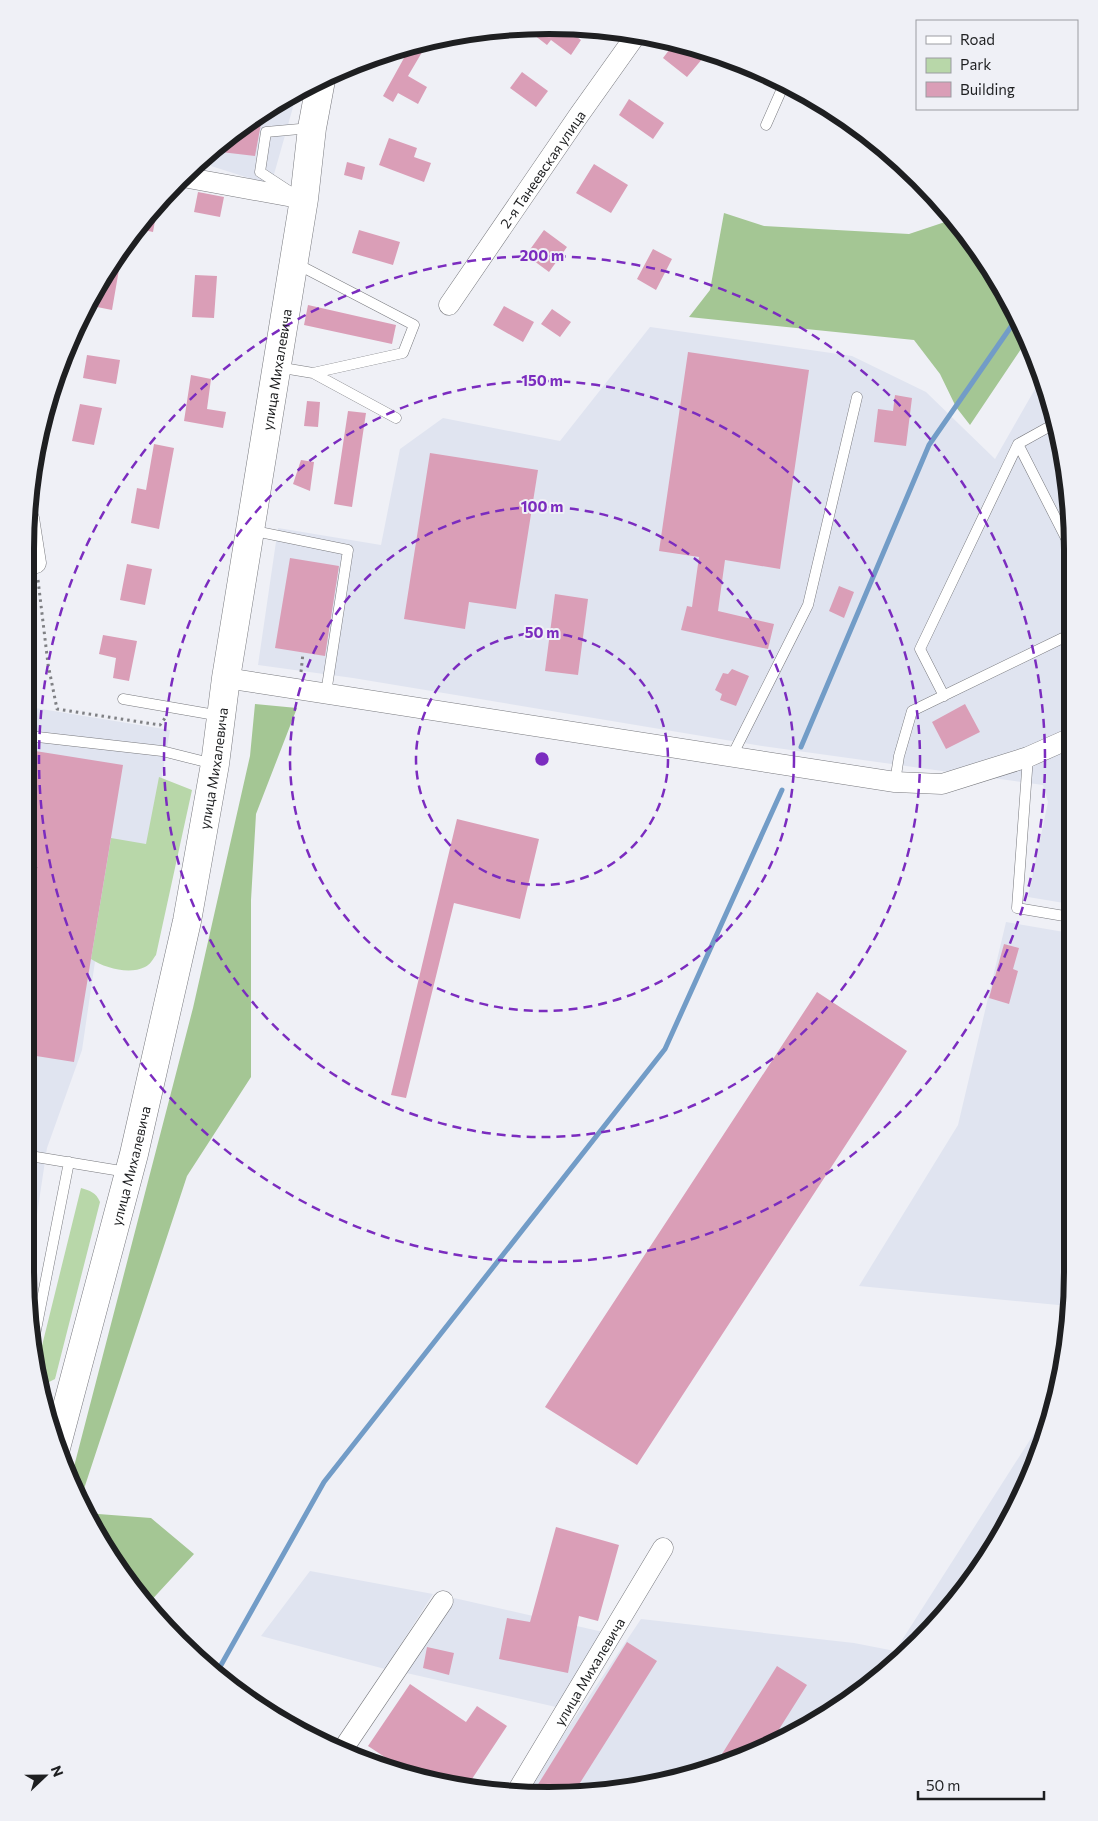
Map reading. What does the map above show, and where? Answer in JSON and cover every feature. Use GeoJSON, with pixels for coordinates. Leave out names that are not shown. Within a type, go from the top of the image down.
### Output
{"type":"FeatureCollection","features":[{"type":"Feature","properties":{"kind":"street","name":"2-я Танеевская улица"},"geometry":{"type":"LineString","coordinates":[[449,305],[632,41]]}},
{"type":"Feature","properties":{"kind":"street","name":"улица Михалевича"},"geometry":{"type":"LineString","coordinates":[[60,1434],[128,1172],[187,921],[215,764],[226,678],[304,198],[312,128],[320,88]]}},
{"type":"Feature","properties":{"kind":"street"},"geometry":{"type":"LineString","coordinates":[[192,179],[304,198]]}},
{"type":"Feature","properties":{"kind":"street"},"geometry":{"type":"LineString","coordinates":[[34,548],[36,563]]}},
{"type":"Feature","properties":{"kind":"street"},"geometry":{"type":"LineString","coordinates":[[226,678],[326,692],[895,782],[942,784],[1028,757],[1064,741]]}},
{"type":"Feature","properties":{"kind":"street","name":"улица Михалевича"},"geometry":{"type":"LineString","coordinates":[[520,1786],[662,1548]]}},
{"type":"Feature","properties":{"kind":"street"},"geometry":{"type":"LineString","coordinates":[[346,1745],[443,1602]]}},
{"type":"Feature","properties":{"kind":"lane"},"geometry":{"type":"LineString","coordinates":[[766,125],[782,89]]}},
{"type":"Feature","properties":{"kind":"lane"},"geometry":{"type":"LineString","coordinates":[[304,198],[278,185],[260,172],[266,132],[312,128]]}},
{"type":"Feature","properties":{"kind":"lane"},"geometry":{"type":"LineString","coordinates":[[293,263],[414,325],[403,353],[313,373]]}},
{"type":"Feature","properties":{"kind":"lane"},"geometry":{"type":"LineString","coordinates":[[277,367],[313,373],[396,418]]}},
{"type":"Feature","properties":{"kind":"lane"},"geometry":{"type":"LineString","coordinates":[[732,756],[808,605],[857,397]]}},
{"type":"Feature","properties":{"kind":"lane"},"geometry":{"type":"LineString","coordinates":[[944,696],[920,649],[1018,444],[1049,427]]}},
{"type":"Feature","properties":{"kind":"lane"},"geometry":{"type":"LineString","coordinates":[[1018,444],[1064,533]]}},
{"type":"Feature","properties":{"kind":"lane"},"geometry":{"type":"LineString","coordinates":[[249,530],[348,550],[326,692]]}},
{"type":"Feature","properties":{"kind":"lane"},"geometry":{"type":"LineString","coordinates":[[895,782],[899,756],[912,711],[1064,637]]}},
{"type":"Feature","properties":{"kind":"lane"},"geometry":{"type":"LineString","coordinates":[[123,699],[222,716]]}},
{"type":"Feature","properties":{"kind":"lane"},"geometry":{"type":"LineString","coordinates":[[34,736],[162,750],[215,764]]}},
{"type":"Feature","properties":{"kind":"lane"},"geometry":{"type":"LineString","coordinates":[[1028,757],[1017,908],[1064,916]]}},
{"type":"Feature","properties":{"kind":"lane"},"geometry":{"type":"LineString","coordinates":[[34,1157],[128,1172]]}},
{"type":"Feature","properties":{"kind":"lane"},"geometry":{"type":"LineString","coordinates":[[37,1326],[69,1162]]}},
{"type":"Feature","properties":{"kind":"path"},"geometry":{"type":"LineString","coordinates":[[36,563],[48,664],[57,709],[160,725],[173,707]]}},
{"type":"Feature","properties":{"kind":"path"},"geometry":{"type":"LineString","coordinates":[[301,678],[303,653]]}},
{"type":"Feature","properties":{"kind":"shaded area"},"geometry":{"type":"Polygon","coordinates":[[[295,101],[271,185],[211,166],[213,159],[235,140],[295,101]]]}},
{"type":"Feature","properties":{"kind":"shaded area"},"geometry":{"type":"Polygon","coordinates":[[[650,327],[852,356],[926,392],[995,459],[1037,385],[1054,448],[1063,515],[1064,903],[1028,897],[1048,802],[1043,785],[762,746],[353,678],[258,665],[278,528],[381,545],[400,449],[443,418],[560,441],[650,327]]]}},
{"type":"Feature","properties":{"kind":"shaded area"},"geometry":{"type":"Polygon","coordinates":[[[34,708],[170,730],[150,848],[97,948],[82,1050],[47,1148],[34,1234],[34,708]]]}},
{"type":"Feature","properties":{"kind":"shaded area"},"geometry":{"type":"Polygon","coordinates":[[[1006,922],[1064,932],[1063,1305],[859,1286],[958,1125],[1006,922]]]}},
{"type":"Feature","properties":{"kind":"shaded area"},"geometry":{"type":"Polygon","coordinates":[[[1042,1421],[1025,1469],[1011,1500],[995,1530],[958,1586],[913,1636],[863,1681],[807,1718],[777,1734],[715,1760],[682,1770],[616,1783],[583,1786],[529,1786],[641,1619],[854,1643],[895,1651],[1042,1421]]]}},
{"type":"Feature","properties":{"kind":"shaded area"},"geometry":{"type":"Polygon","coordinates":[[[310,1571],[433,1594],[385,1669],[261,1636],[310,1571]]]}},
{"type":"Feature","properties":{"kind":"shaded area"},"geometry":{"type":"Polygon","coordinates":[[[454,1598],[603,1632],[556,1707],[402,1672],[454,1598]]]}},
{"type":"Feature","properties":{"kind":"green space"},"geometry":{"type":"Polygon","coordinates":[[[724,213],[764,226],[909,234],[947,221],[958,235],[995,291],[1023,347],[970,425],[956,407],[940,374],[914,340],[689,317],[710,290],[724,213]]]}},
{"type":"Feature","properties":{"kind":"green space"},"geometry":{"type":"Polygon","coordinates":[[[255,704],[297,708],[256,814],[251,900],[251,1077],[187,1176],[83,1491],[73,1470],[193,1008],[250,756],[255,704]]]}},
{"type":"Feature","properties":{"kind":"green space"},"geometry":{"type":"Polygon","coordinates":[[[159,777],[192,790],[156,955],[145,967],[132,970],[117,969],[91,959],[111,838],[146,844],[159,777]]]}},
{"type":"Feature","properties":{"kind":"green space"},"geometry":{"type":"Polygon","coordinates":[[[81,1188],[95,1194],[100,1202],[55,1379],[47,1383],[40,1352],[81,1188]]]}},
{"type":"Feature","properties":{"kind":"green space"},"geometry":{"type":"Polygon","coordinates":[[[94,1514],[151,1518],[194,1554],[152,1600],[121,1558],[94,1514]]]}},
{"type":"Feature","properties":{"kind":"building"},"geometry":{"type":"Polygon","coordinates":[[[533,34],[574,35],[581,40],[571,55],[551,40],[547,45],[533,34]]]}},
{"type":"Feature","properties":{"kind":"building"},"geometry":{"type":"Polygon","coordinates":[[[670,48],[703,57],[687,77],[663,58],[670,48]]]}},
{"type":"Feature","properties":{"kind":"building"},"geometry":{"type":"Polygon","coordinates":[[[424,49],[408,76],[427,87],[418,104],[398,93],[393,102],[383,96],[404,58],[400,56],[424,49]]]}},
{"type":"Feature","properties":{"kind":"building"},"geometry":{"type":"Polygon","coordinates":[[[522,72],[548,91],[536,107],[510,88],[522,72]]]}},
{"type":"Feature","properties":{"kind":"building"},"geometry":{"type":"Polygon","coordinates":[[[629,99],[664,123],[653,139],[619,115],[629,99]]]}},
{"type":"Feature","properties":{"kind":"building"},"geometry":{"type":"Polygon","coordinates":[[[261,122],[255,156],[221,152],[235,140],[261,122]]]}},
{"type":"Feature","properties":{"kind":"building"},"geometry":{"type":"Polygon","coordinates":[[[389,138],[417,148],[414,157],[431,163],[424,182],[379,165],[389,138]]]}},
{"type":"Feature","properties":{"kind":"building"},"geometry":{"type":"Polygon","coordinates":[[[347,162],[365,167],[362,180],[344,175],[347,162]]]}},
{"type":"Feature","properties":{"kind":"building"},"geometry":{"type":"Polygon","coordinates":[[[594,164],[628,185],[611,213],[576,193],[594,164]]]}},
{"type":"Feature","properties":{"kind":"building"},"geometry":{"type":"Polygon","coordinates":[[[198,192],[224,197],[220,217],[194,212],[198,192]]]}},
{"type":"Feature","properties":{"kind":"building"},"geometry":{"type":"Polygon","coordinates":[[[156,216],[153,232],[144,230],[156,216]]]}},
{"type":"Feature","properties":{"kind":"building"},"geometry":{"type":"Polygon","coordinates":[[[359,230],[400,242],[393,265],[352,253],[359,230]]]}},
{"type":"Feature","properties":{"kind":"building"},"geometry":{"type":"Polygon","coordinates":[[[544,230],[567,247],[549,272],[526,255],[544,230]]]}},
{"type":"Feature","properties":{"kind":"building"},"geometry":{"type":"Polygon","coordinates":[[[653,249],[672,259],[656,290],[637,279],[653,249]]]}},
{"type":"Feature","properties":{"kind":"building"},"geometry":{"type":"Polygon","coordinates":[[[120,265],[112,310],[97,307],[103,291],[120,265]]]}},
{"type":"Feature","properties":{"kind":"building"},"geometry":{"type":"Polygon","coordinates":[[[195,275],[217,276],[214,318],[192,317],[195,275]]]}},
{"type":"Feature","properties":{"kind":"building"},"geometry":{"type":"Polygon","coordinates":[[[308,305],[396,325],[392,344],[304,325],[308,305]]]}},
{"type":"Feature","properties":{"kind":"building"},"geometry":{"type":"Polygon","coordinates":[[[504,306],[534,322],[523,342],[493,325],[504,306]]]}},
{"type":"Feature","properties":{"kind":"building"},"geometry":{"type":"Polygon","coordinates":[[[552,309],[571,322],[560,337],[541,324],[552,309]]]}},
{"type":"Feature","properties":{"kind":"building"},"geometry":{"type":"Polygon","coordinates":[[[688,352],[809,370],[780,569],[725,560],[718,611],[774,624],[768,649],[681,630],[687,606],[692,607],[699,557],[659,551],[688,352]]]}},
{"type":"Feature","properties":{"kind":"building"},"geometry":{"type":"Polygon","coordinates":[[[87,355],[120,360],[116,384],[83,378],[87,355]]]}},
{"type":"Feature","properties":{"kind":"building"},"geometry":{"type":"Polygon","coordinates":[[[191,375],[211,379],[207,409],[226,412],[223,428],[184,421],[191,375]]]}},
{"type":"Feature","properties":{"kind":"building"},"geometry":{"type":"Polygon","coordinates":[[[895,395],[912,398],[906,446],[874,442],[878,409],[893,411],[895,395]]]}},
{"type":"Feature","properties":{"kind":"building"},"geometry":{"type":"Polygon","coordinates":[[[307,401],[320,402],[318,427],[304,426],[307,401]]]}},
{"type":"Feature","properties":{"kind":"building"},"geometry":{"type":"Polygon","coordinates":[[[80,404],[102,408],[94,445],[72,441],[80,404]]]}},
{"type":"Feature","properties":{"kind":"building"},"geometry":{"type":"Polygon","coordinates":[[[348,411],[366,413],[352,507],[334,504],[348,411]]]}},
{"type":"Feature","properties":{"kind":"building"},"geometry":{"type":"Polygon","coordinates":[[[154,444],[174,448],[159,529],[131,523],[137,488],[146,490],[154,444]]]}},
{"type":"Feature","properties":{"kind":"building"},"geometry":{"type":"Polygon","coordinates":[[[430,453],[538,470],[516,609],[469,602],[465,629],[404,619],[430,453]]]}},
{"type":"Feature","properties":{"kind":"building"},"geometry":{"type":"Polygon","coordinates":[[[301,460],[314,462],[310,491],[293,484],[301,460]]]}},
{"type":"Feature","properties":{"kind":"building"},"geometry":{"type":"Polygon","coordinates":[[[290,558],[339,566],[325,656],[275,648],[290,558]]]}},
{"type":"Feature","properties":{"kind":"building"},"geometry":{"type":"Polygon","coordinates":[[[127,564],[152,569],[145,605],[120,600],[127,564]]]}},
{"type":"Feature","properties":{"kind":"building"},"geometry":{"type":"Polygon","coordinates":[[[839,586],[854,592],[844,618],[829,611],[839,586]]]}},
{"type":"Feature","properties":{"kind":"building"},"geometry":{"type":"Polygon","coordinates":[[[555,594],[588,599],[578,675],[545,671],[555,594]]]}},
{"type":"Feature","properties":{"kind":"building"},"geometry":{"type":"Polygon","coordinates":[[[103,635],[137,641],[129,681],[113,678],[116,658],[99,654],[103,635]]]}},
{"type":"Feature","properties":{"kind":"building"},"geometry":{"type":"Polygon","coordinates":[[[732,669],[749,676],[736,706],[720,700],[722,694],[715,690],[723,673],[728,674],[732,669]]]}},
{"type":"Feature","properties":{"kind":"building"},"geometry":{"type":"Polygon","coordinates":[[[965,704],[980,732],[946,749],[932,722],[965,704]]]}},
{"type":"Feature","properties":{"kind":"building"},"geometry":{"type":"Polygon","coordinates":[[[34,751],[123,765],[74,1062],[34,1056],[34,751]]]}},
{"type":"Feature","properties":{"kind":"building"},"geometry":{"type":"Polygon","coordinates":[[[457,819],[539,839],[520,919],[454,903],[406,1098],[391,1095],[457,819]]]}},
{"type":"Feature","properties":{"kind":"building"},"geometry":{"type":"Polygon","coordinates":[[[1004,944],[1019,948],[1013,969],[1018,971],[1009,1004],[989,998],[1004,944]]]}},
{"type":"Feature","properties":{"kind":"building"},"geometry":{"type":"Polygon","coordinates":[[[817,992],[907,1051],[637,1465],[545,1407],[817,992]]]}},
{"type":"Feature","properties":{"kind":"building"},"geometry":{"type":"Polygon","coordinates":[[[556,1527],[619,1545],[598,1621],[579,1616],[568,1673],[499,1659],[507,1618],[530,1622],[556,1527]]]}},
{"type":"Feature","properties":{"kind":"building"},"geometry":{"type":"Polygon","coordinates":[[[627,1642],[657,1661],[578,1786],[537,1787],[627,1642]]]}},
{"type":"Feature","properties":{"kind":"building"},"geometry":{"type":"Polygon","coordinates":[[[427,1647],[454,1653],[449,1675],[423,1668],[427,1647]]]}},
{"type":"Feature","properties":{"kind":"building"},"geometry":{"type":"Polygon","coordinates":[[[777,1666],[807,1685],[776,1735],[719,1758],[777,1666]]]}},
{"type":"Feature","properties":{"kind":"building"},"geometry":{"type":"Polygon","coordinates":[[[410,1684],[466,1722],[477,1706],[507,1726],[471,1781],[416,1770],[395,1763],[368,1746],[410,1684]]]}},
{"type":"Feature","properties":{"kind":"waterway"},"geometry":{"type":"LineString","coordinates":[[801,747],[929,445],[1013,324]]}},
{"type":"Feature","properties":{"kind":"waterway"},"geometry":{"type":"LineString","coordinates":[[219,1668],[324,1482],[665,1049],[782,790]]}}]}
